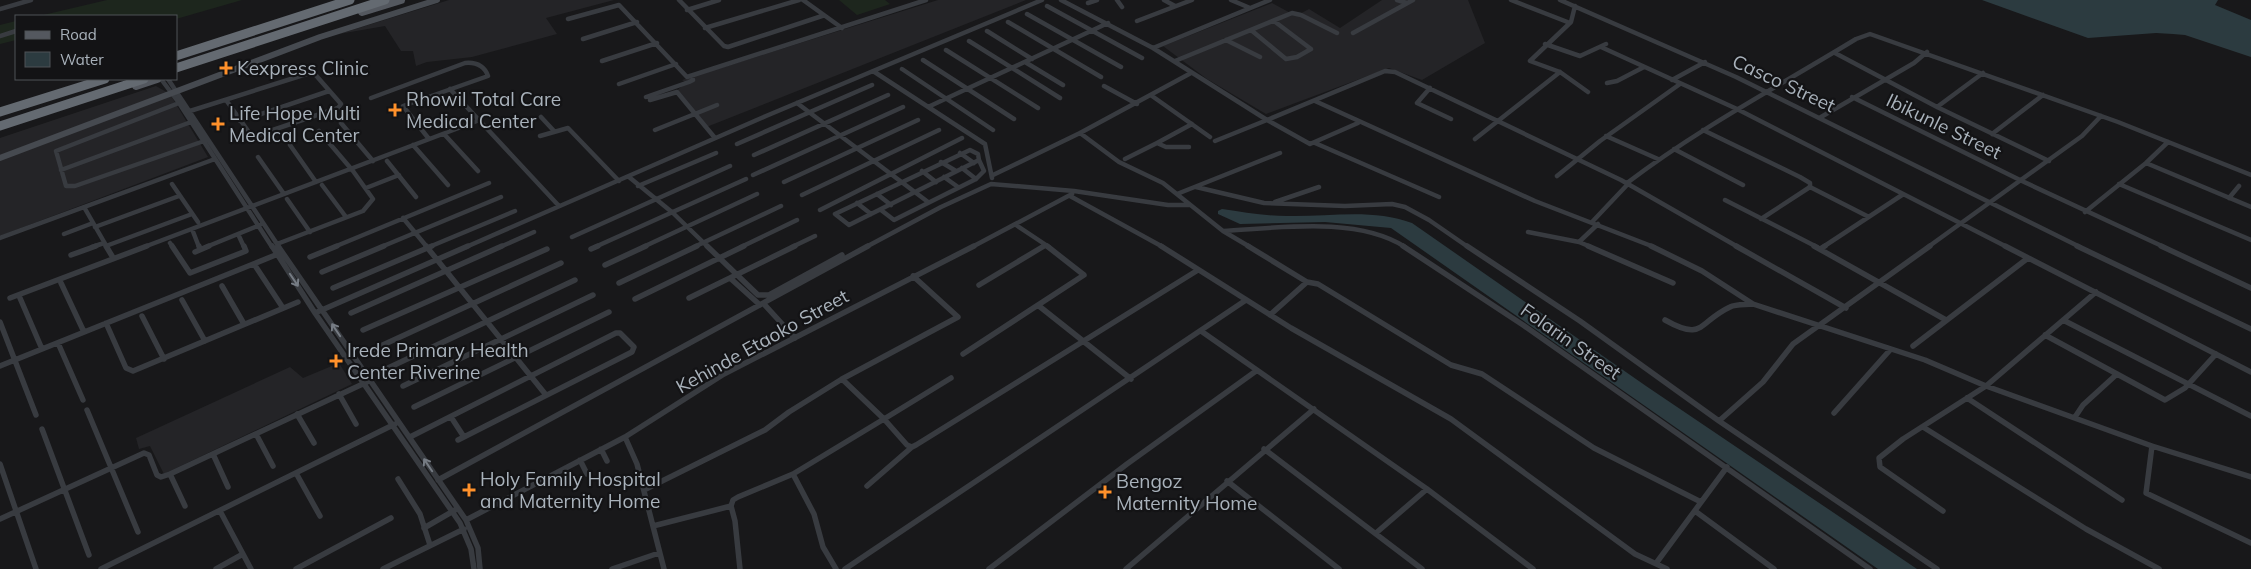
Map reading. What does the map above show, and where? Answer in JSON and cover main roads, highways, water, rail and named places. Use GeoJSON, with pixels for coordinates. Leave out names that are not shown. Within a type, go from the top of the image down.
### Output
{"type":"FeatureCollection","features":[{"type":"Feature","properties":{"kind":"highway"},"geometry":{"type":"LineString","coordinates":[[178,53],[348,0]]}},
{"type":"Feature","properties":{"kind":"highway"},"geometry":{"type":"LineString","coordinates":[[178,67],[388,2]]}},
{"type":"Feature","properties":{"kind":"highway"},"geometry":{"type":"LineString","coordinates":[[0,111],[102,80]]}},
{"type":"Feature","properties":{"kind":"highway"},"geometry":{"type":"LineString","coordinates":[[0,126],[141,80]]}},
{"type":"Feature","properties":{"kind":"main road"},"geometry":{"type":"LineString","coordinates":[[178,53],[338,0]]}},
{"type":"Feature","properties":{"kind":"main road"},"geometry":{"type":"LineString","coordinates":[[178,71],[378,7],[388,2],[400,0]]}},
{"type":"Feature","properties":{"kind":"main road"},"geometry":{"type":"LineString","coordinates":[[0,157],[174,91],[386,14],[432,0]]}},
{"type":"Feature","properties":{"kind":"main road"},"geometry":{"type":"LineString","coordinates":[[386,14],[437,0]]}},
{"type":"Feature","properties":{"kind":"main road"},"geometry":{"type":"LineString","coordinates":[[0,111],[93,80]]}},
{"type":"Feature","properties":{"kind":"main road"},"geometry":{"type":"LineString","coordinates":[[0,130],[156,80]]}},
{"type":"Feature","properties":{"kind":"water"},"geometry":{"type":"Polygon","coordinates":[[[1982,0],[2218,0],[2215,5],[2251,20],[2251,57],[2185,35],[2156,33],[2088,38],[1982,0]]]}},
{"type":"Feature","properties":{"kind":"water"},"geometry":{"type":"Polygon","coordinates":[[[1222,209],[1279,216],[1366,214],[1397,218],[1412,223],[1646,386],[1917,569],[1878,569],[1391,228],[1325,222],[1240,224],[1218,214],[1218,211],[1222,209]]]}},
{"type":"Feature","properties":{"kind":"place","name":"Kexpress Clinic"},"geometry":{"type":"Point","coordinates":[226,68]}},
{"type":"Feature","properties":{"kind":"place","name":"Rhowil Total Care Medical Center"},"geometry":{"type":"Point","coordinates":[395,110]}},
{"type":"Feature","properties":{"kind":"place","name":"Life Hope Multi Medical Center"},"geometry":{"type":"Point","coordinates":[218,124]}},
{"type":"Feature","properties":{"kind":"place","name":"Irede Primary Health Center Riverine"},"geometry":{"type":"Point","coordinates":[336,361]}},
{"type":"Feature","properties":{"kind":"place","name":"Holy Family Hospital and Maternity Home"},"geometry":{"type":"Point","coordinates":[469,490]}},
{"type":"Feature","properties":{"kind":"place","name":"Bengoz Maternity Home"},"geometry":{"type":"Point","coordinates":[1105,492]}}]}
